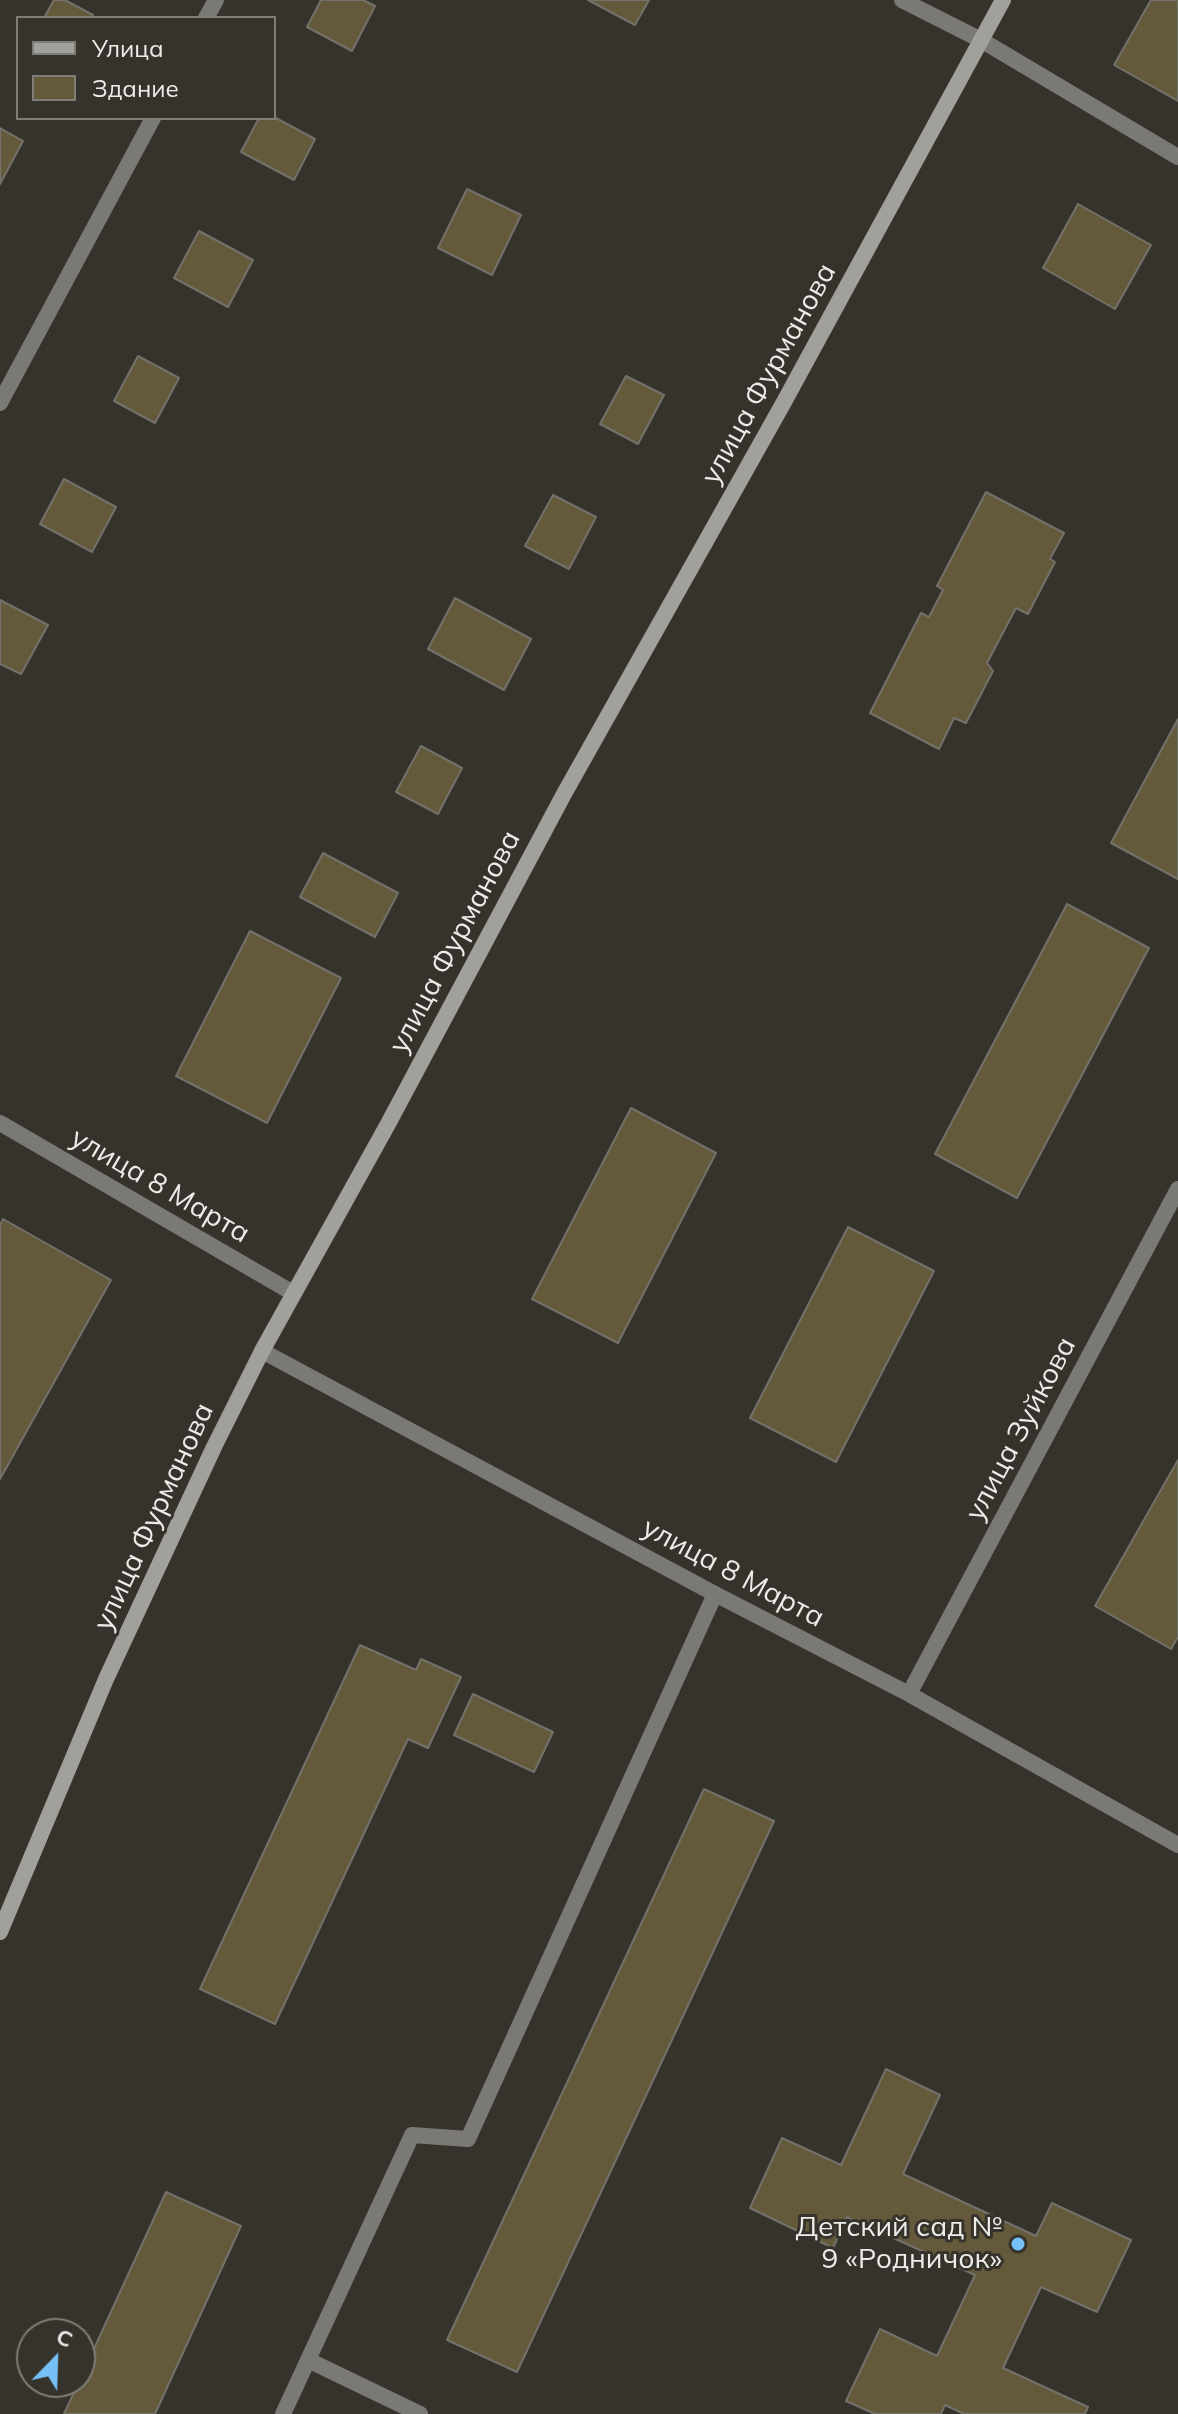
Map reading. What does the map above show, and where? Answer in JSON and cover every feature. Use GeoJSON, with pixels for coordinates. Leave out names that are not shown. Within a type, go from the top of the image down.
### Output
{"type":"FeatureCollection","features":[{"type":"Feature","properties":{"kind":"main road","name":"улица Фурманова"},"geometry":{"type":"LineString","coordinates":[[0,1932],[106,1679],[262,1351],[388,1124],[564,794],[784,402],[1003,0]]}},
{"type":"Feature","properties":{"kind":"street"},"geometry":{"type":"LineString","coordinates":[[902,0],[981,40],[1178,157]]}},
{"type":"Feature","properties":{"kind":"street"},"geometry":{"type":"LineString","coordinates":[[0,403],[152,120]]}},
{"type":"Feature","properties":{"kind":"street","name":"улица 8 Марта"},"geometry":{"type":"LineString","coordinates":[[0,1123],[293,1293]]}},
{"type":"Feature","properties":{"kind":"street","name":"улица Зуйкова"},"geometry":{"type":"LineString","coordinates":[[909,1694],[1178,1189]]}},
{"type":"Feature","properties":{"kind":"street","name":"улица 8 Марта"},"geometry":{"type":"LineString","coordinates":[[262,1351],[715,1594],[909,1694],[1178,1845]]}},
{"type":"Feature","properties":{"kind":"street"},"geometry":{"type":"LineString","coordinates":[[283,2414],[412,2135],[468,2139],[715,1594]]}},
{"type":"Feature","properties":{"kind":"street"},"geometry":{"type":"LineString","coordinates":[[308,2360],[420,2414]]}},
{"type":"Feature","properties":{"kind":"building"},"geometry":{"type":"Polygon","coordinates":[[[54,0],[65,0],[93,15],[92,16],[45,16],[54,0]]]}},
{"type":"Feature","properties":{"kind":"building"},"geometry":{"type":"Polygon","coordinates":[[[321,0],[363,0],[375,6],[352,51],[307,27],[321,0]]]}},
{"type":"Feature","properties":{"kind":"building"},"geometry":{"type":"Polygon","coordinates":[[[588,0],[649,0],[635,25],[588,0]]]}},
{"type":"Feature","properties":{"kind":"building"},"geometry":{"type":"Polygon","coordinates":[[[1151,0],[1178,0],[1178,101],[1114,65],[1151,0]]]}},
{"type":"Feature","properties":{"kind":"building"},"geometry":{"type":"Polygon","coordinates":[[[276,118],[315,139],[294,180],[241,152],[258,120],[276,118]]]}},
{"type":"Feature","properties":{"kind":"building"},"geometry":{"type":"Polygon","coordinates":[[[0,128],[23,141],[0,184],[0,128]]]}},
{"type":"Feature","properties":{"kind":"building"},"geometry":{"type":"Polygon","coordinates":[[[467,189],[521,215],[492,275],[438,248],[467,189]]]}},
{"type":"Feature","properties":{"kind":"building"},"geometry":{"type":"Polygon","coordinates":[[[1078,204],[1151,245],[1115,309],[1043,268],[1078,204]]]}},
{"type":"Feature","properties":{"kind":"building"},"geometry":{"type":"Polygon","coordinates":[[[199,231],[253,260],[228,307],[174,278],[199,231]]]}},
{"type":"Feature","properties":{"kind":"building"},"geometry":{"type":"Polygon","coordinates":[[[138,356],[179,378],[155,423],[114,401],[138,356]]]}},
{"type":"Feature","properties":{"kind":"building"},"geometry":{"type":"Polygon","coordinates":[[[626,376],[664,395],[638,444],[600,424],[626,376]]]}},
{"type":"Feature","properties":{"kind":"building"},"geometry":{"type":"Polygon","coordinates":[[[64,479],[116,507],[92,552],[40,524],[64,479]]]}},
{"type":"Feature","properties":{"kind":"building"},"geometry":{"type":"Polygon","coordinates":[[[986,492],[1064,533],[1050,559],[1055,562],[1028,614],[1016,608],[987,663],[993,671],[966,723],[954,718],[939,749],[870,713],[921,613],[929,617],[943,590],[937,586],[986,492]]]}},
{"type":"Feature","properties":{"kind":"building"},"geometry":{"type":"Polygon","coordinates":[[[553,495],[596,517],[569,569],[525,546],[553,495]]]}},
{"type":"Feature","properties":{"kind":"building"},"geometry":{"type":"Polygon","coordinates":[[[455,598],[531,639],[504,690],[428,649],[455,598]]]}},
{"type":"Feature","properties":{"kind":"building"},"geometry":{"type":"Polygon","coordinates":[[[0,600],[48,625],[21,674],[0,664],[0,600]]]}},
{"type":"Feature","properties":{"kind":"building"},"geometry":{"type":"Polygon","coordinates":[[[1178,719],[1178,879],[1111,843],[1178,719]]]}},
{"type":"Feature","properties":{"kind":"building"},"geometry":{"type":"Polygon","coordinates":[[[421,746],[462,768],[438,814],[396,792],[421,746]]]}},
{"type":"Feature","properties":{"kind":"building"},"geometry":{"type":"Polygon","coordinates":[[[323,853],[398,893],[375,937],[300,897],[323,853]]]}},
{"type":"Feature","properties":{"kind":"building"},"geometry":{"type":"Polygon","coordinates":[[[1067,904],[1149,948],[1017,1198],[935,1154],[1067,904]]]}},
{"type":"Feature","properties":{"kind":"building"},"geometry":{"type":"Polygon","coordinates":[[[250,931],[341,978],[267,1123],[176,1076],[250,931]]]}},
{"type":"Feature","properties":{"kind":"building"},"geometry":{"type":"Polygon","coordinates":[[[631,1108],[716,1153],[618,1343],[532,1299],[631,1108]]]}},
{"type":"Feature","properties":{"kind":"building"},"geometry":{"type":"Polygon","coordinates":[[[3,1219],[111,1280],[0,1479],[0,1225],[3,1219]]]}},
{"type":"Feature","properties":{"kind":"building"},"geometry":{"type":"Polygon","coordinates":[[[848,1227],[934,1271],[836,1462],[750,1418],[848,1227]]]}},
{"type":"Feature","properties":{"kind":"building"},"geometry":{"type":"Polygon","coordinates":[[[1178,1460],[1178,1637],[1171,1649],[1095,1606],[1178,1460]]]}},
{"type":"Feature","properties":{"kind":"building"},"geometry":{"type":"Polygon","coordinates":[[[360,1645],[416,1670],[421,1659],[461,1677],[428,1748],[408,1739],[275,2024],[200,1989],[360,1645]]]}},
{"type":"Feature","properties":{"kind":"building"},"geometry":{"type":"Polygon","coordinates":[[[473,1694],[553,1732],[534,1772],[454,1735],[473,1694]]]}},
{"type":"Feature","properties":{"kind":"building"},"geometry":{"type":"Polygon","coordinates":[[[704,1789],[774,1821],[517,2372],[447,2340],[704,1789]]]}},
{"type":"Feature","properties":{"kind":"building","name":"Детский сад № 9 «Родничок»"},"geometry":{"type":"Polygon","coordinates":[[[886,2069],[940,2095],[903,2174],[1036,2236],[1052,2203],[1131,2240],[1097,2312],[1041,2287],[1003,2368],[1088,2407],[1085,2414],[964,2414],[945,2405],[941,2414],[875,2414],[846,2401],[880,2329],[937,2356],[975,2275],[847,2217],[833,2248],[750,2208],[782,2138],[841,2165],[886,2069]]]}},
{"type":"Feature","properties":{"kind":"building"},"geometry":{"type":"Polygon","coordinates":[[[166,2192],[241,2226],[155,2414],[64,2414],[71,2398],[96,2398],[96,2344],[166,2192]]]}},
{"type":"Feature","properties":{"kind":"place","name":"Детский сад № 9 «Родничок»"},"geometry":{"type":"Point","coordinates":[1018,2244]}}]}
